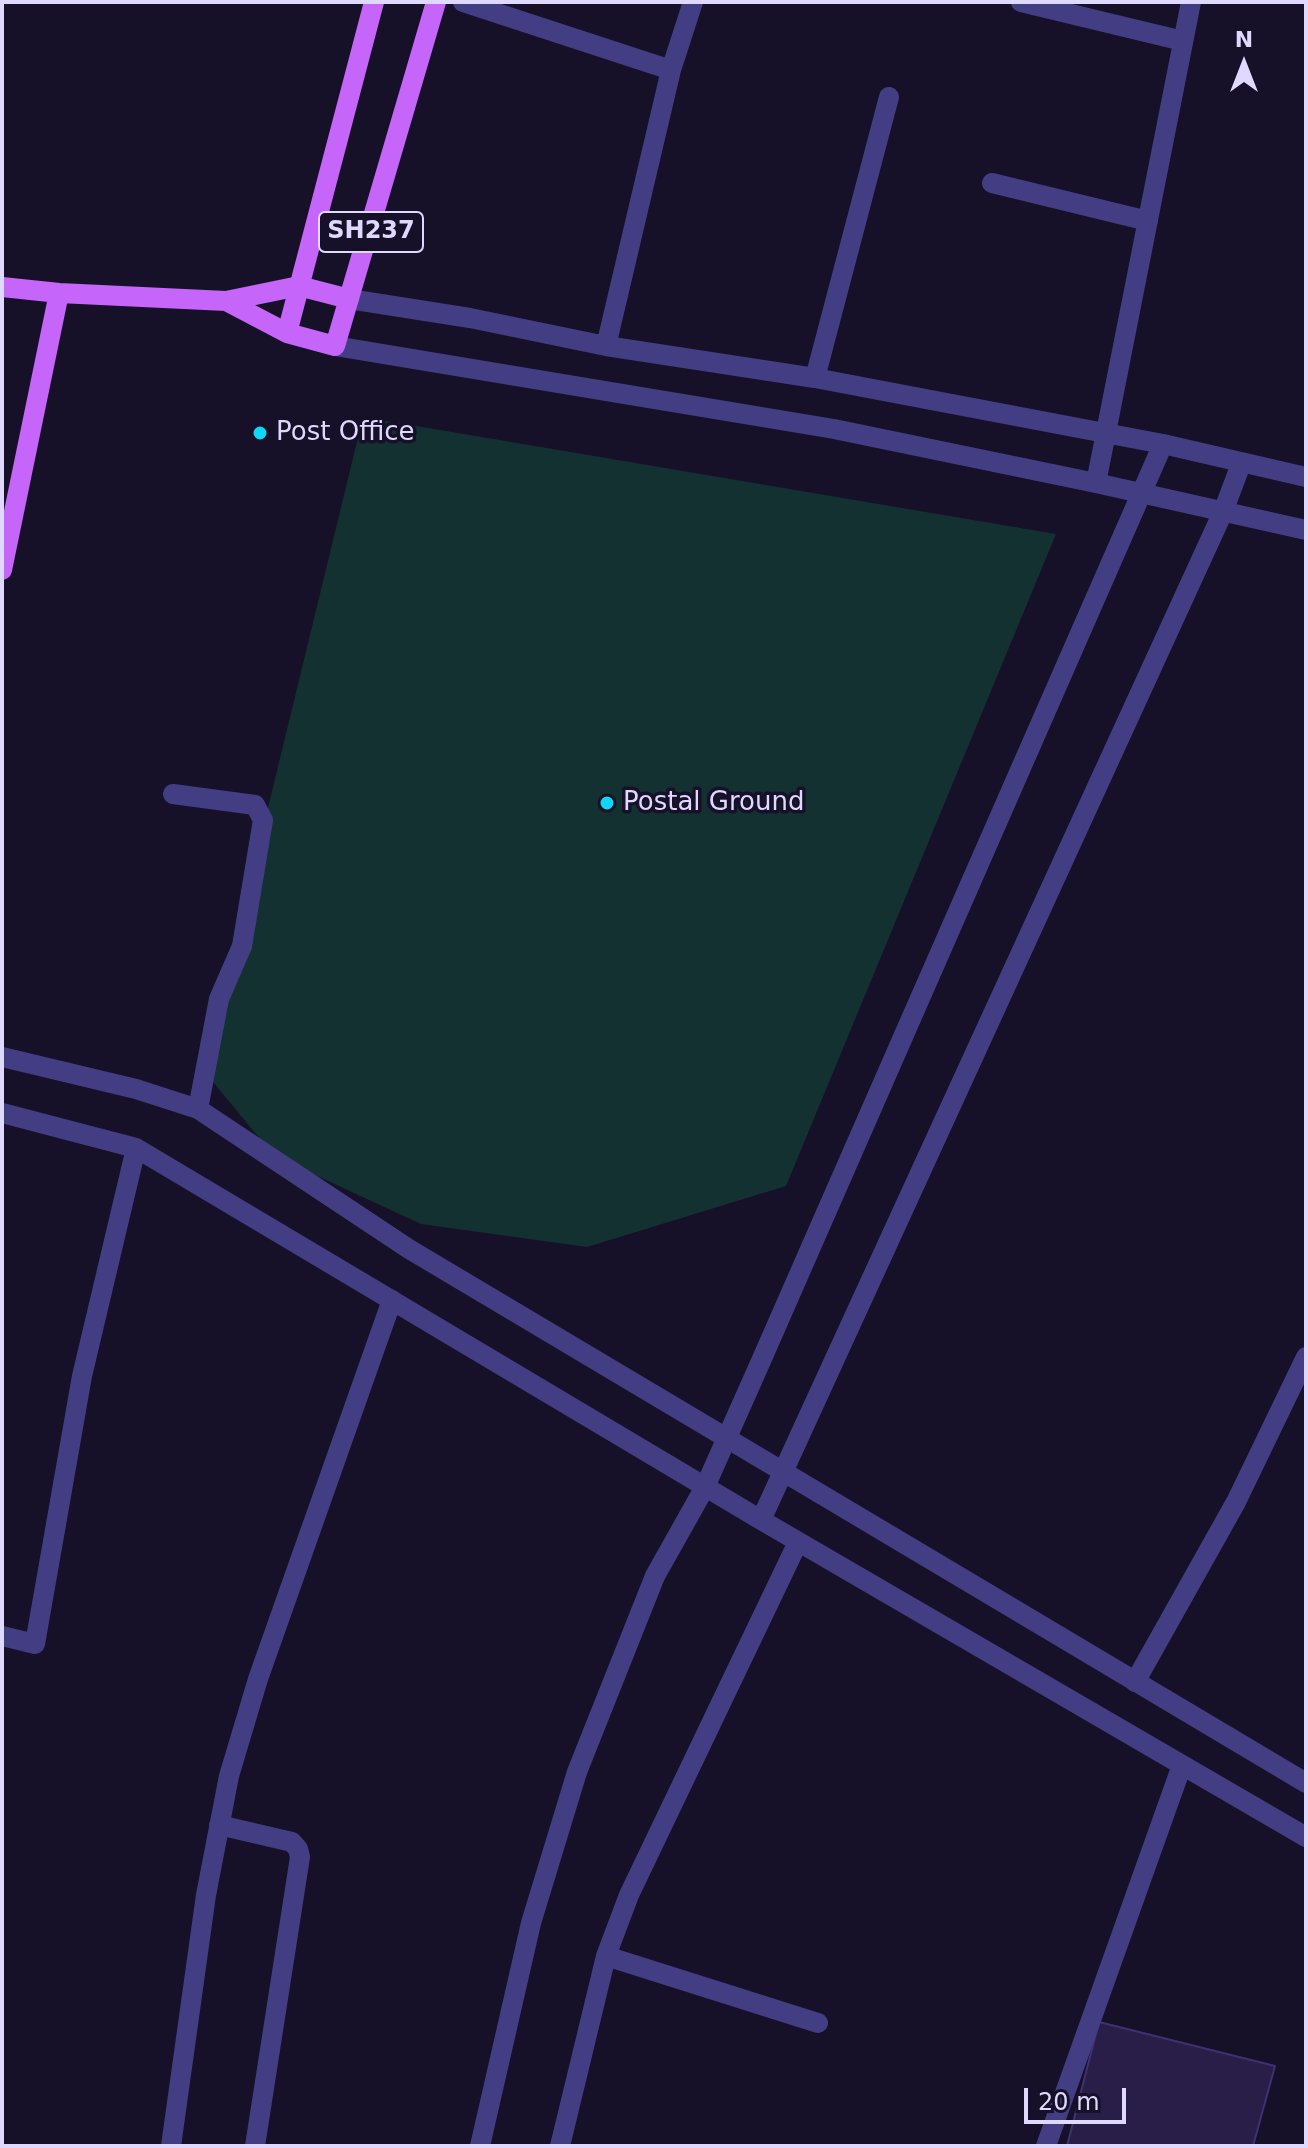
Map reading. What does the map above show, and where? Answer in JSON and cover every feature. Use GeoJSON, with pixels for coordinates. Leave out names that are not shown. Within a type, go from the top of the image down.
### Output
{"type":"FeatureCollection","features":[{"type":"Feature","properties":{"kind":"main road","name":"SH237"},"geometry":{"type":"LineString","coordinates":[[287,333],[374,2]]}},
{"type":"Feature","properties":{"kind":"main road","name":"SH237"},"geometry":{"type":"LineString","coordinates":[[335,346],[436,2]]}},
{"type":"Feature","properties":{"kind":"main road"},"geometry":{"type":"LineString","coordinates":[[2,287],[59,293],[226,301],[299,286],[349,299]]}},
{"type":"Feature","properties":{"kind":"main road"},"geometry":{"type":"LineString","coordinates":[[2,570],[59,293]]}},
{"type":"Feature","properties":{"kind":"main road"},"geometry":{"type":"LineString","coordinates":[[226,301],[287,333],[335,346]]}},
{"type":"Feature","properties":{"kind":"street"},"geometry":{"type":"LineString","coordinates":[[463,2],[671,70]]}},
{"type":"Feature","properties":{"kind":"street"},"geometry":{"type":"LineString","coordinates":[[606,346],[671,70],[693,2]]}},
{"type":"Feature","properties":{"kind":"street"},"geometry":{"type":"LineString","coordinates":[[1021,2],[1183,41]]}},
{"type":"Feature","properties":{"kind":"street"},"geometry":{"type":"LineString","coordinates":[[1096,483],[1191,2]]}},
{"type":"Feature","properties":{"kind":"street"},"geometry":{"type":"LineString","coordinates":[[815,378],[889,97]]}},
{"type":"Feature","properties":{"kind":"street"},"geometry":{"type":"LineString","coordinates":[[992,183],[1148,221]]}},
{"type":"Feature","properties":{"kind":"street"},"geometry":{"type":"LineString","coordinates":[[349,299],[470,318],[606,346],[815,378],[1163,444],[1306,477]]}},
{"type":"Feature","properties":{"kind":"street"},"geometry":{"type":"LineString","coordinates":[[335,346],[834,429],[1306,530]]}},
{"type":"Feature","properties":{"kind":"street"},"geometry":{"type":"LineString","coordinates":[[480,2146],[531,1923],[577,1772],[655,1576],[705,1487],[1163,444]]}},
{"type":"Feature","properties":{"kind":"street"},"geometry":{"type":"LineString","coordinates":[[761,1520],[1223,512],[1241,464]]}},
{"type":"Feature","properties":{"kind":"street"},"geometry":{"type":"LineString","coordinates":[[173,794],[255,805],[263,820],[242,946],[219,999],[198,1109]]}},
{"type":"Feature","properties":{"kind":"street"},"geometry":{"type":"LineString","coordinates":[[2,1057],[136,1089],[198,1109],[409,1249],[1306,1783]]}},
{"type":"Feature","properties":{"kind":"street"},"geometry":{"type":"LineString","coordinates":[[2,1113],[136,1148],[798,1542],[1306,1837]]}},
{"type":"Feature","properties":{"kind":"street"},"geometry":{"type":"LineString","coordinates":[[2,1636],[35,1644],[82,1376],[136,1148]]}},
{"type":"Feature","properties":{"kind":"street"},"geometry":{"type":"LineString","coordinates":[[171,2146],[206,1895],[229,1776],[258,1679],[392,1300]]}},
{"type":"Feature","properties":{"kind":"street"},"geometry":{"type":"LineString","coordinates":[[1135,1682],[1236,1502],[1306,1357]]}},
{"type":"Feature","properties":{"kind":"street"},"geometry":{"type":"LineString","coordinates":[[560,2146],[606,1956],[629,1895],[798,1542]]}},
{"type":"Feature","properties":{"kind":"street"},"geometry":{"type":"LineString","coordinates":[[1046,2146],[1182,1765]]}},
{"type":"Feature","properties":{"kind":"street"},"geometry":{"type":"LineString","coordinates":[[219,1825],[292,1842],[300,1857],[255,2146]]}},
{"type":"Feature","properties":{"kind":"street"},"geometry":{"type":"LineString","coordinates":[[606,1956],[818,2023]]}},
{"type":"Feature","properties":{"kind":"green space","name":"Postal Ground"},"geometry":{"type":"Polygon","coordinates":[[[363,417],[1056,534],[786,1186],[587,1247],[421,1224],[274,1156],[204,1071],[363,417]]]}},
{"type":"Feature","properties":{"kind":"building"},"geometry":{"type":"Polygon","coordinates":[[[1099,2022],[1275,2066],[1253,2146],[1067,2146],[1099,2022]]]}},
{"type":"Feature","properties":{"kind":"place","name":"Post Office"},"geometry":{"type":"Point","coordinates":[260,433]}},
{"type":"Feature","properties":{"kind":"place","name":"Postal Ground"},"geometry":{"type":"Point","coordinates":[607,803]}}]}
